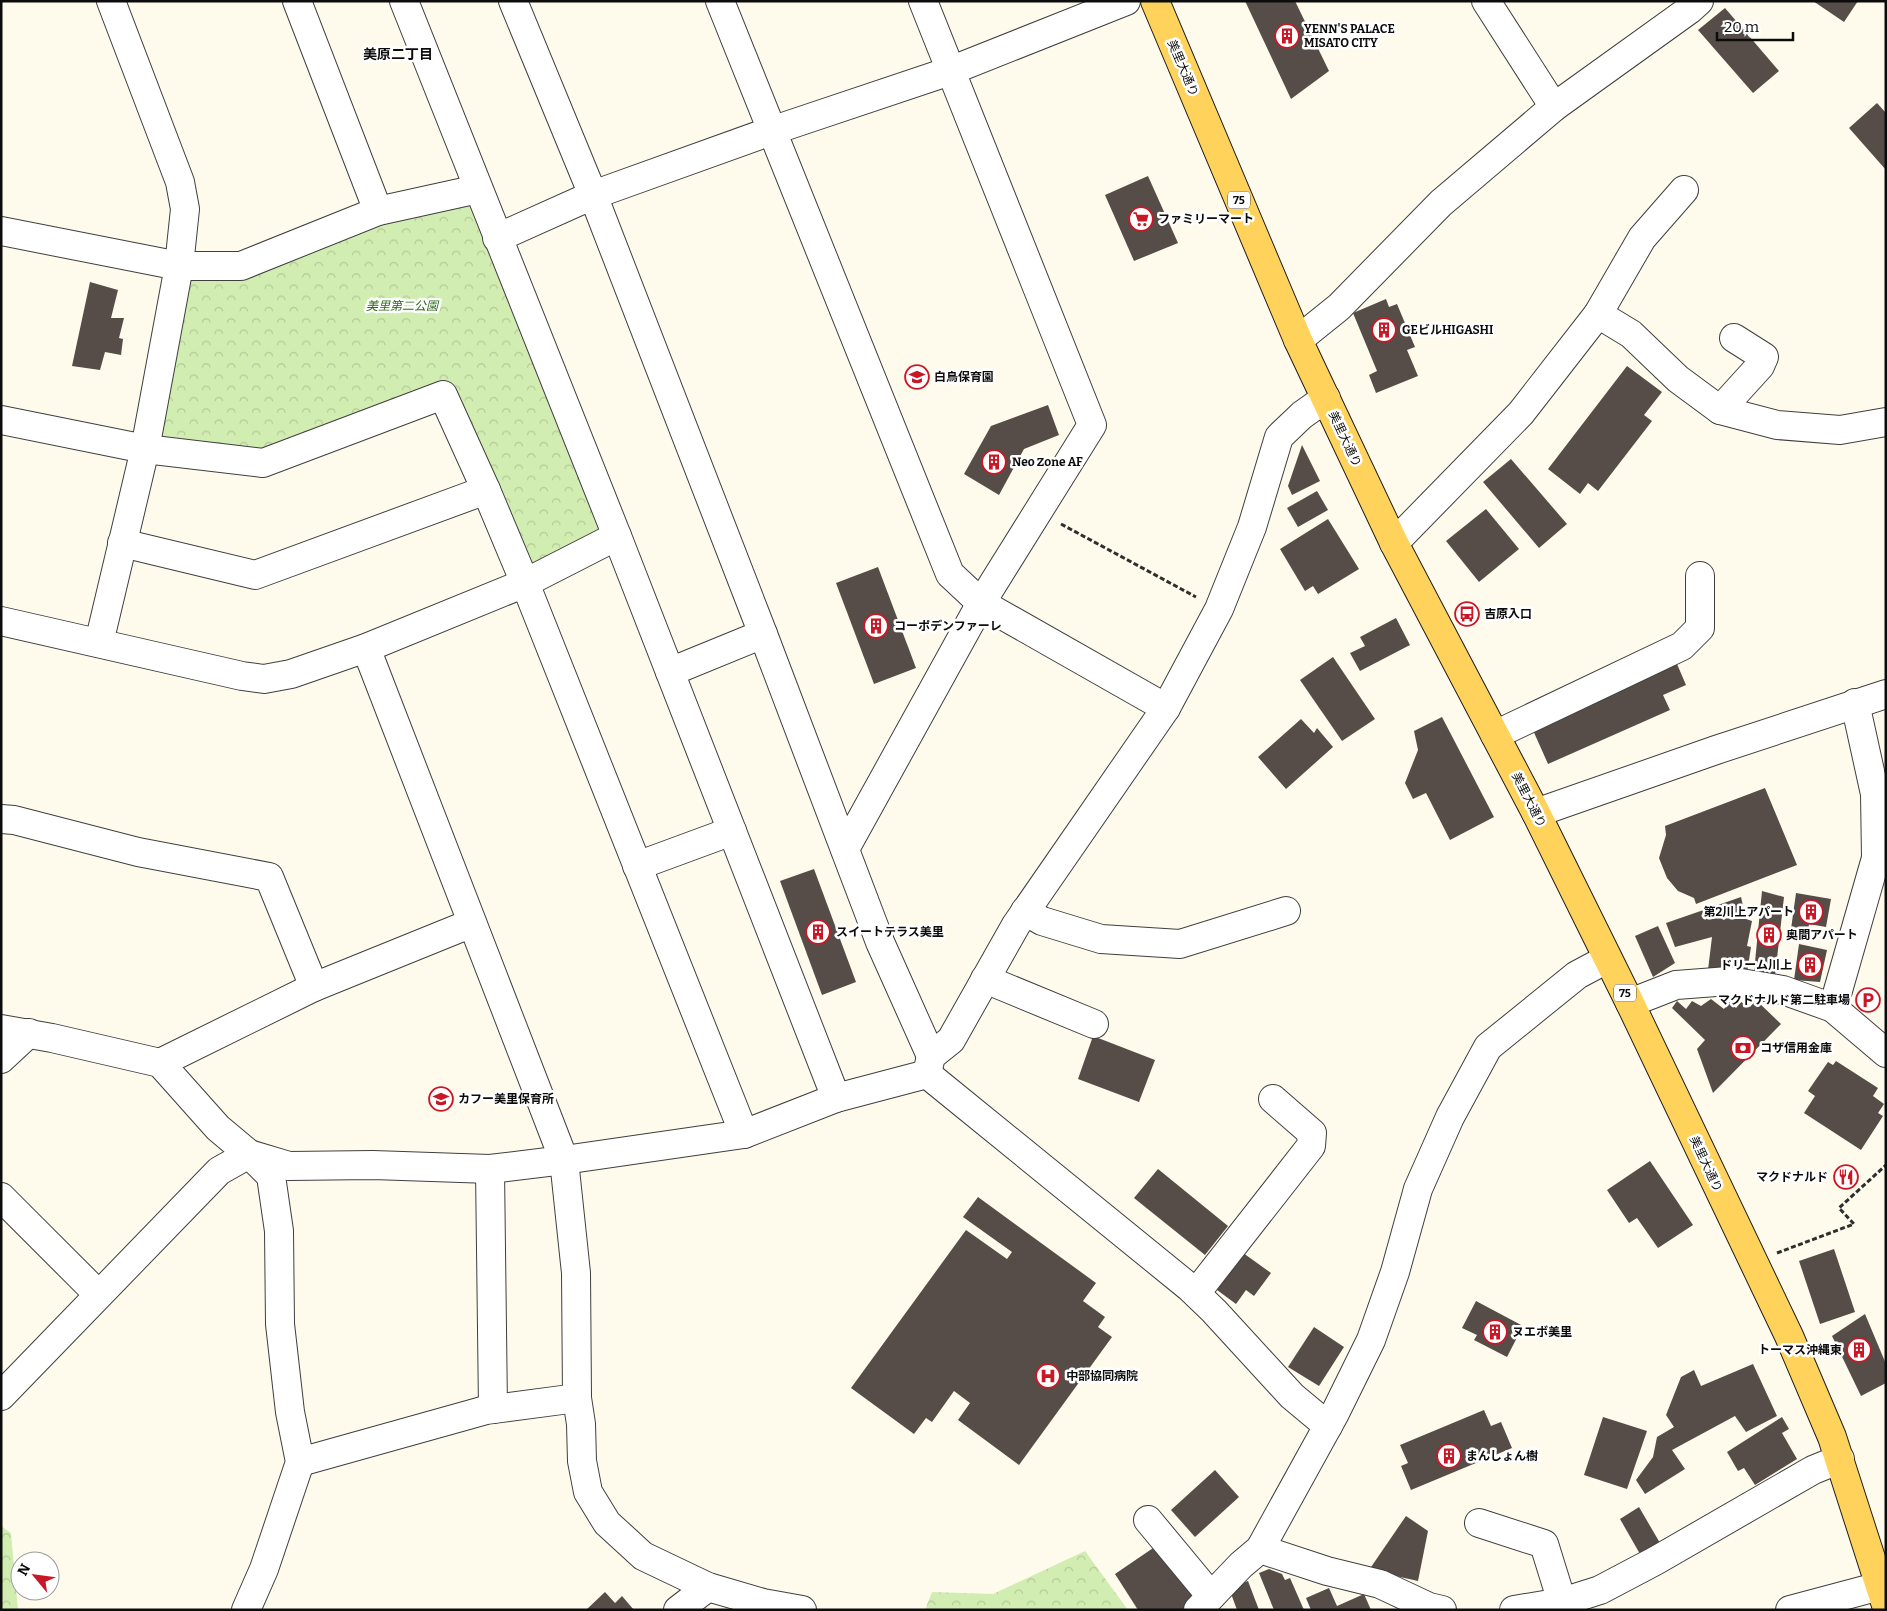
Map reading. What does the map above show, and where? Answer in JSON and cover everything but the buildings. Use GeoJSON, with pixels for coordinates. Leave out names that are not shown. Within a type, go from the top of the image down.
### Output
{"type":"FeatureCollection","features":[{"type":"Feature","properties":{"kind":"main road","name":"美里大通り"},"geometry":{"type":"LineString","coordinates":[[1155,1],[1298,340],[1394,543],[1536,812],[1630,1003],[1821,1408],[1840,1459],[1883,1595]]}},
{"type":"Feature","properties":{"kind":"street"},"geometry":{"type":"LineString","coordinates":[[100,643],[145,448],[179,266],[185,209],[180,182],[111,1]]}},
{"type":"Feature","properties":{"kind":"street"},"geometry":{"type":"LineString","coordinates":[[296,1],[378,211]]}},
{"type":"Feature","properties":{"kind":"street"},"geometry":{"type":"LineString","coordinates":[[404,1],[617,536],[836,1098]]}},
{"type":"Feature","properties":{"kind":"street"},"geometry":{"type":"LineString","coordinates":[[513,1],[592,195],[929,1065],[1196,1293],[1292,1396],[1328,1426]]}},
{"type":"Feature","properties":{"kind":"street"},"geometry":{"type":"LineString","coordinates":[[720,1],[950,574],[981,603],[1166,708]]}},
{"type":"Feature","properties":{"kind":"street"},"geometry":{"type":"LineString","coordinates":[[845,849],[981,603],[1092,425],[923,1]]}},
{"type":"Feature","properties":{"kind":"street"},"geometry":{"type":"LineString","coordinates":[[497,238],[592,195],[771,131],[950,71],[1126,1]]}},
{"type":"Feature","properties":{"kind":"street"},"geometry":{"type":"LineString","coordinates":[[1486,1],[1554,107]]}},
{"type":"Feature","properties":{"kind":"street"},"geometry":{"type":"LineString","coordinates":[[1298,340],[1338,307],[1441,203],[1554,107],[1700,1]]}},
{"type":"Feature","properties":{"kind":"street"},"geometry":{"type":"LineString","coordinates":[[1,231],[179,266],[241,266],[378,211],[478,190]]}},
{"type":"Feature","properties":{"kind":"street"},"geometry":{"type":"LineString","coordinates":[[1394,543],[1520,413],[1598,314],[1642,238],[1684,190]]}},
{"type":"Feature","properties":{"kind":"street"},"geometry":{"type":"LineString","coordinates":[[1598,314],[1631,334],[1678,379],[1720,410],[1777,425],[1840,430],[1886,422]]}},
{"type":"Feature","properties":{"kind":"street"},"geometry":{"type":"LineString","coordinates":[[1720,410],[1760,366],[1764,357],[1734,338]]}},
{"type":"Feature","properties":{"kind":"street"},"geometry":{"type":"LineString","coordinates":[[1,420],[145,448],[263,462],[443,394],[486,490],[524,583],[744,1134]]}},
{"type":"Feature","properties":{"kind":"street"},"geometry":{"type":"LineString","coordinates":[[1,1396],[219,1171],[249,1154],[289,1166],[373,1165],[490,1169],[564,1160],[744,1134],[836,1098],[929,1065],[951,1040],[1026,911],[1166,708],[1219,609],[1252,527],[1279,438],[1302,414],[1326,398]]}},
{"type":"Feature","properties":{"kind":"street"},"geometry":{"type":"LineString","coordinates":[[122,543],[254,575],[486,490]]}},
{"type":"Feature","properties":{"kind":"street"},"geometry":{"type":"LineString","coordinates":[[1,621],[242,676],[264,679],[291,674],[366,648],[524,583],[617,536]]}},
{"type":"Feature","properties":{"kind":"street"},"geometry":{"type":"LineString","coordinates":[[1495,735],[1682,646],[1700,628],[1700,576]]}},
{"type":"Feature","properties":{"kind":"street"},"geometry":{"type":"LineString","coordinates":[[670,672],[763,634]]}},
{"type":"Feature","properties":{"kind":"street"},"geometry":{"type":"LineString","coordinates":[[366,648],[564,1160],[576,1273],[577,1398],[581,1424],[582,1461],[588,1492],[608,1523],[643,1556],[708,1587],[797,1609]]}},
{"type":"Feature","properties":{"kind":"street"},"geometry":{"type":"LineString","coordinates":[[1536,812],[1886,694]]}},
{"type":"Feature","properties":{"kind":"street"},"geometry":{"type":"LineString","coordinates":[[1834,1008],[1877,894],[1875,794],[1855,703]]}},
{"type":"Feature","properties":{"kind":"street"},"geometry":{"type":"LineString","coordinates":[[1,819],[14,820],[138,852],[269,877],[314,987]]}},
{"type":"Feature","properties":{"kind":"street"},"geometry":{"type":"LineString","coordinates":[[637,866],[732,831]]}},
{"type":"Feature","properties":{"kind":"street"},"geometry":{"type":"LineString","coordinates":[[1026,911],[1042,921],[1101,939],[1180,944],[1286,911]]}},
{"type":"Feature","properties":{"kind":"street"},"geometry":{"type":"LineString","coordinates":[[160,1063],[314,987],[472,923]]}},
{"type":"Feature","properties":{"kind":"street"},"geometry":{"type":"LineString","coordinates":[[1148,1520],[1205,1603],[1260,1549],[1328,1426],[1371,1340],[1395,1272],[1418,1189],[1450,1117],[1488,1047],[1577,975],[1607,959]]}},
{"type":"Feature","properties":{"kind":"street"},"geometry":{"type":"LineString","coordinates":[[985,979],[1094,1024]]}},
{"type":"Feature","properties":{"kind":"street"},"geometry":{"type":"LineString","coordinates":[[1630,1003],[1676,985],[1729,981],[1783,990],[1834,1008],[1886,1053]]}},
{"type":"Feature","properties":{"kind":"street"},"geometry":{"type":"LineString","coordinates":[[1,1029],[29,1033],[160,1063],[218,1128],[249,1154],[271,1176],[279,1231],[280,1324],[290,1412],[300,1462],[264,1569],[246,1610]]}},
{"type":"Feature","properties":{"kind":"street"},"geometry":{"type":"LineString","coordinates":[[1,1059],[29,1033]]}},
{"type":"Feature","properties":{"kind":"street"},"geometry":{"type":"LineString","coordinates":[[1196,1293],[1311,1146],[1312,1133],[1273,1099]]}},
{"type":"Feature","properties":{"kind":"street"},"geometry":{"type":"LineString","coordinates":[[490,1169],[493,1409]]}},
{"type":"Feature","properties":{"kind":"street"},"geometry":{"type":"LineString","coordinates":[[1,1197],[98,1294]]}},
{"type":"Feature","properties":{"kind":"street"},"geometry":{"type":"LineString","coordinates":[[300,1462],[493,1409],[577,1398]]}},
{"type":"Feature","properties":{"kind":"street"},"geometry":{"type":"LineString","coordinates":[[1514,1610],[1575,1602],[1655,1561],[1813,1470],[1840,1459]]}},
{"type":"Feature","properties":{"kind":"street"},"geometry":{"type":"LineString","coordinates":[[1479,1523],[1544,1544],[1575,1602]]}},
{"type":"Feature","properties":{"kind":"street"},"geometry":{"type":"LineString","coordinates":[[1260,1549],[1327,1572],[1380,1584],[1431,1609]]}},
{"type":"Feature","properties":{"kind":"street"},"geometry":{"type":"LineString","coordinates":[[678,1610],[708,1587]]}},
{"type":"Feature","properties":{"kind":"street"},"geometry":{"type":"LineString","coordinates":[[1790,1610],[1883,1595]]}},
{"type":"Feature","properties":{"kind":"path"},"geometry":{"type":"LineString","coordinates":[[1037,512],[1219,609]]}},
{"type":"Feature","properties":{"kind":"path"},"geometry":{"type":"LineString","coordinates":[[1755,1267],[1781,1251],[1854,1224],[1839,1208],[1886,1166]]}},
{"type":"Feature","properties":{"kind":"green space","name":"美里第二公園"},"geometry":{"type":"Polygon","coordinates":[[[478,189],[617,536],[525,583],[443,395],[263,463],[145,449],[179,266],[241,266],[478,189]]]}},
{"type":"Feature","properties":{"kind":"green space"},"geometry":{"type":"Polygon","coordinates":[[[1,1526],[11,1533],[13,1551],[10,1551],[10,1601],[17,1601],[18,1610],[1,1610],[1,1526]]]}},
{"type":"Feature","properties":{"kind":"green space"},"geometry":{"type":"Polygon","coordinates":[[[1085,1551],[1128,1610],[925,1610],[932,1592],[993,1594],[1085,1551]]]}},
{"type":"Feature","properties":{"kind":"place","name":"YENN'S PALACE MISATO CITY"},"geometry":{"type":"Point","coordinates":[1287,36]}},
{"type":"Feature","properties":{"kind":"place","name":"ファミリーマート"},"geometry":{"type":"Point","coordinates":[1141,219]}},
{"type":"Feature","properties":{"kind":"place","name":"GEビルHIGASHI"},"geometry":{"type":"Point","coordinates":[1384,330]}},
{"type":"Feature","properties":{"kind":"place","name":"白鳥保育園"},"geometry":{"type":"Point","coordinates":[917,377]}},
{"type":"Feature","properties":{"kind":"place","name":"Neo Zone AF"},"geometry":{"type":"Point","coordinates":[994,462]}},
{"type":"Feature","properties":{"kind":"place","name":"吉原入口"},"geometry":{"type":"Point","coordinates":[1467,614]}},
{"type":"Feature","properties":{"kind":"place","name":"コーポデンファーレ"},"geometry":{"type":"Point","coordinates":[876,626]}},
{"type":"Feature","properties":{"kind":"place","name":"第2川上アパート"},"geometry":{"type":"Point","coordinates":[1811,912]}},
{"type":"Feature","properties":{"kind":"place","name":"スイートテラス美里"},"geometry":{"type":"Point","coordinates":[818,932]}},
{"type":"Feature","properties":{"kind":"place","name":"奥間アパート"},"geometry":{"type":"Point","coordinates":[1769,935]}},
{"type":"Feature","properties":{"kind":"place","name":"ドリーム川上"},"geometry":{"type":"Point","coordinates":[1810,965]}},
{"type":"Feature","properties":{"kind":"place","name":"マクドナルド第二駐車場"},"geometry":{"type":"Point","coordinates":[1868,1000]}},
{"type":"Feature","properties":{"kind":"place","name":"コザ信用金庫"},"geometry":{"type":"Point","coordinates":[1743,1048]}},
{"type":"Feature","properties":{"kind":"place","name":"カフー美里保育所"},"geometry":{"type":"Point","coordinates":[441,1099]}},
{"type":"Feature","properties":{"kind":"place","name":"マクドナルド"},"geometry":{"type":"Point","coordinates":[1846,1177]}},
{"type":"Feature","properties":{"kind":"place","name":"ヌエボ美里"},"geometry":{"type":"Point","coordinates":[1495,1332]}},
{"type":"Feature","properties":{"kind":"place","name":"トーマス沖縄東"},"geometry":{"type":"Point","coordinates":[1859,1350]}},
{"type":"Feature","properties":{"kind":"place","name":"中部協同病院"},"geometry":{"type":"Point","coordinates":[1048,1376]}},
{"type":"Feature","properties":{"kind":"place","name":"まんしょん樹"},"geometry":{"type":"Point","coordinates":[1449,1456]}},
{"type":"Feature","properties":{"kind":"district","name":"美原二丁目"},"geometry":{"type":"Point","coordinates":[398,54]}}]}
